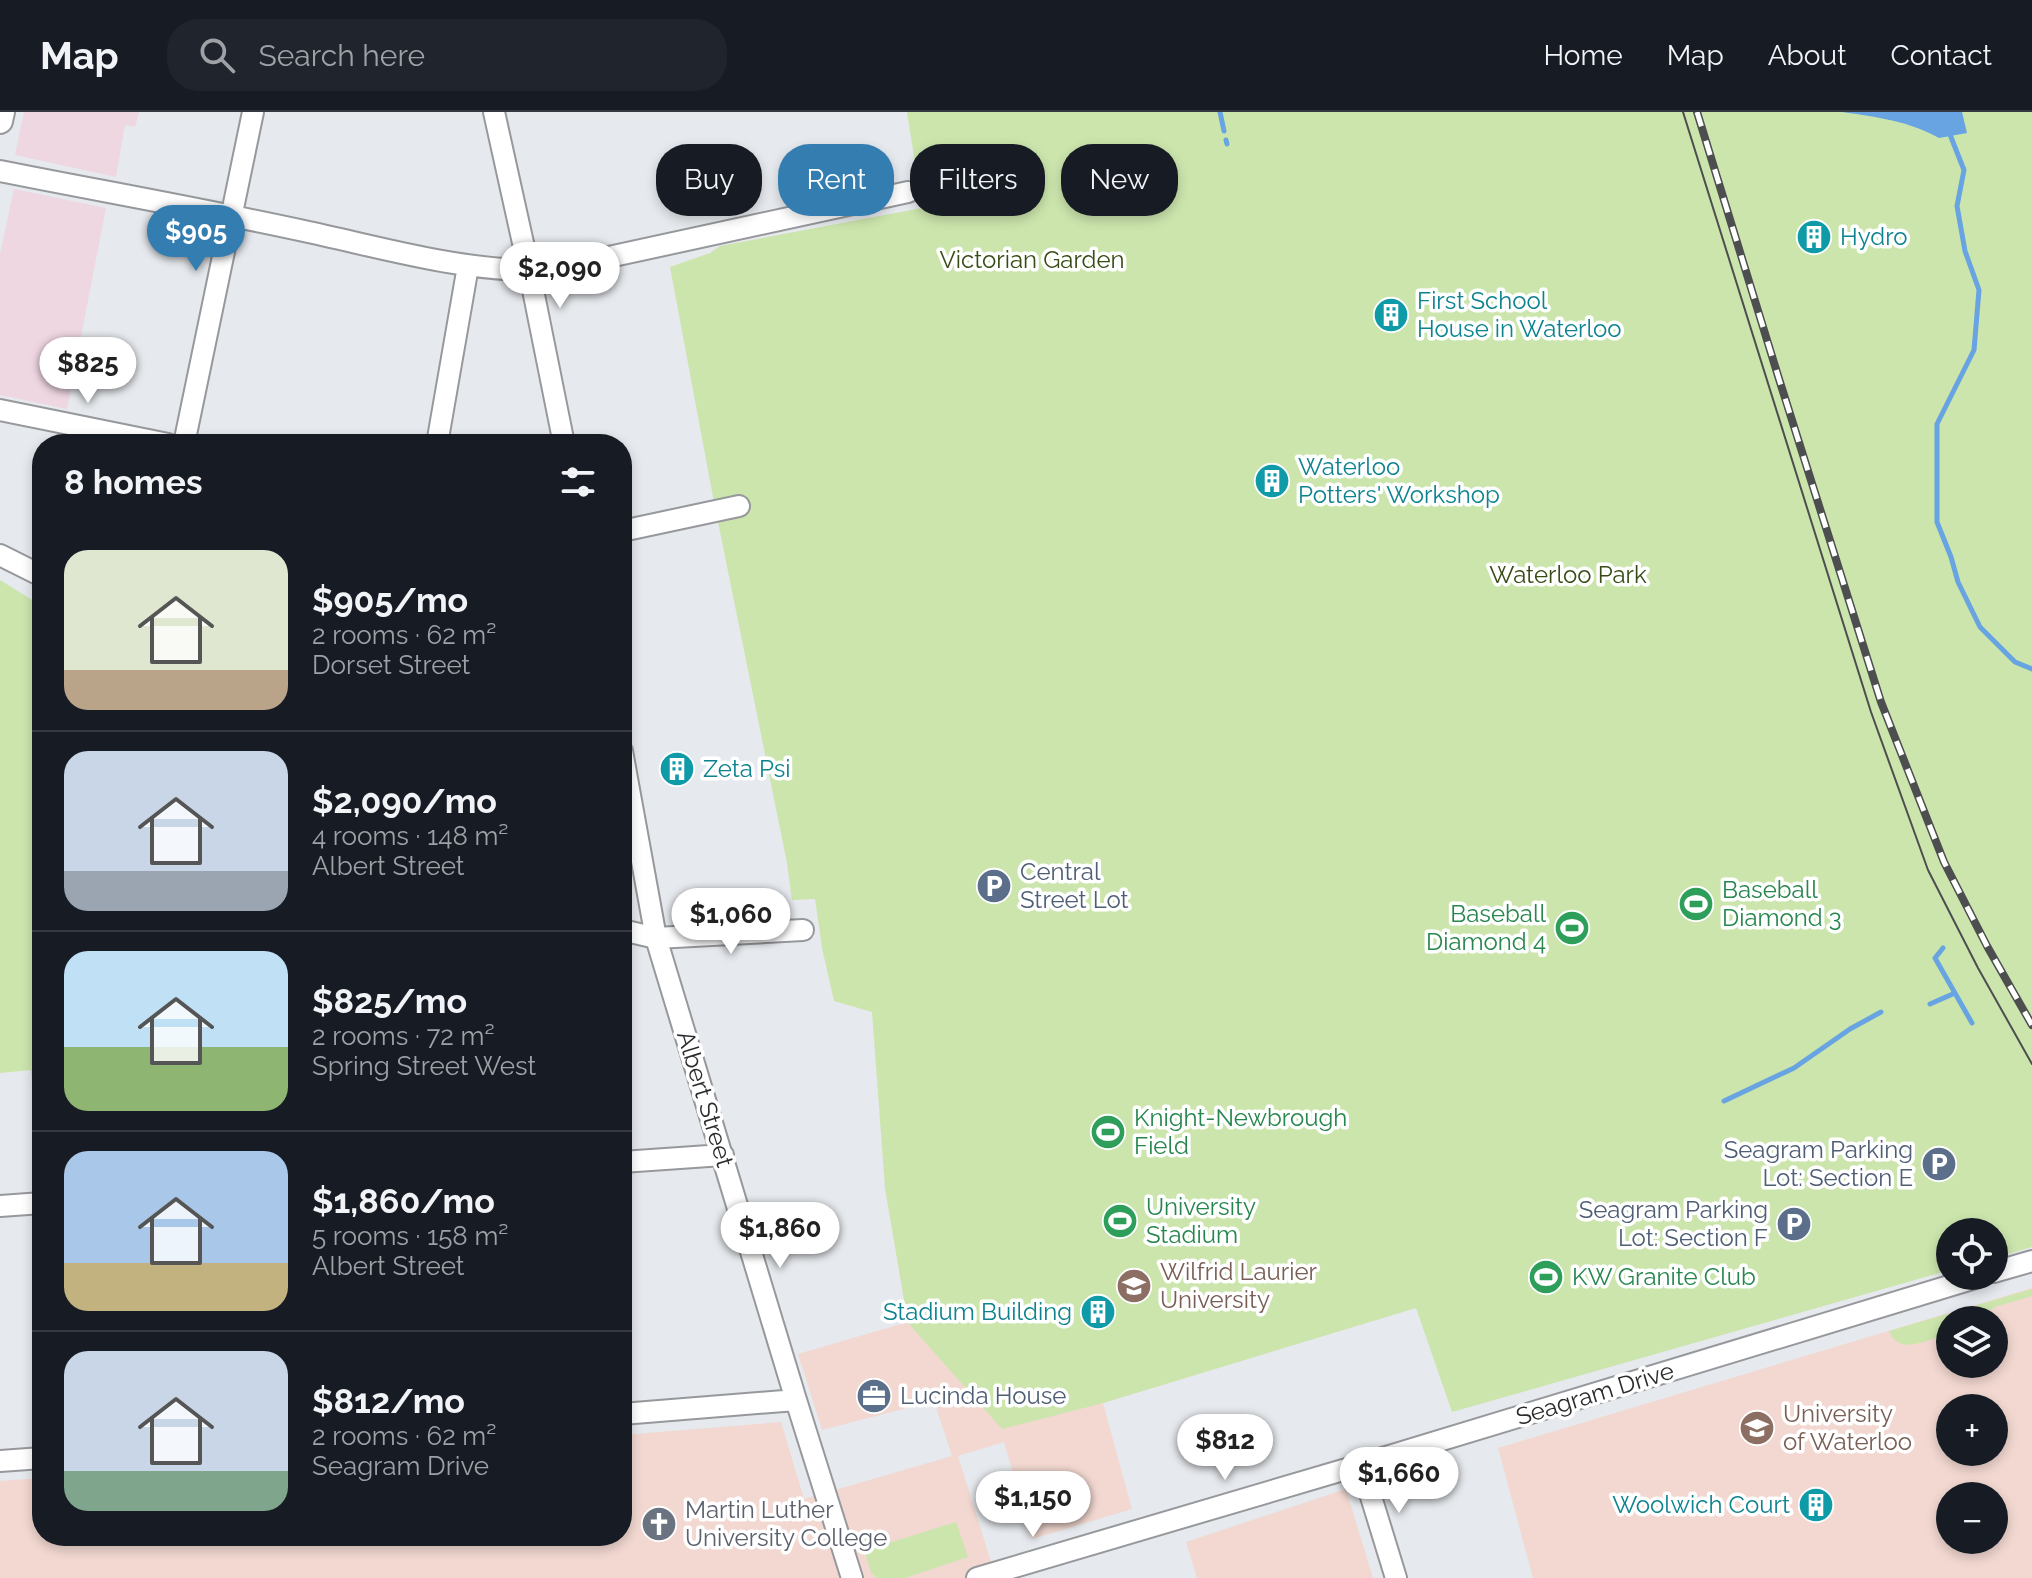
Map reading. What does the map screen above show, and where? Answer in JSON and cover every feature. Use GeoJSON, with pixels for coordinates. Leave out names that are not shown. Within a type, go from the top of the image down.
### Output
{"type":"FeatureCollection","features":[{"type":"Feature","properties":{"kind":"main road"},"geometry":{"type":"LineString","coordinates":[[0,121],[2,112]]}},
{"type":"Feature","properties":{"kind":"street"},"geometry":{"type":"LineString","coordinates":[[186,434],[253,112]]}},
{"type":"Feature","properties":{"kind":"street"},"geometry":{"type":"LineString","coordinates":[[494,112],[562,434]]}},
{"type":"Feature","properties":{"kind":"street"},"geometry":{"type":"LineString","coordinates":[[0,171],[230,215],[468,266],[529,270],[549,270],[908,192]]}},
{"type":"Feature","properties":{"kind":"street"},"geometry":{"type":"LineString","coordinates":[[439,434],[468,266]]}},
{"type":"Feature","properties":{"kind":"street"},"geometry":{"type":"LineString","coordinates":[[0,410],[119,434]]}},
{"type":"Feature","properties":{"kind":"street"},"geometry":{"type":"LineString","coordinates":[[632,529],[739,506]]}},
{"type":"Feature","properties":{"kind":"street"},"geometry":{"type":"LineString","coordinates":[[0,555],[32,571]]}},
{"type":"Feature","properties":{"kind":"street","name":"Albert Street"},"geometry":{"type":"LineString","coordinates":[[632,806],[656,938],[852,1578]]}},
{"type":"Feature","properties":{"kind":"street"},"geometry":{"type":"LineString","coordinates":[[632,932],[656,938],[803,930]]}},
{"type":"Feature","properties":{"kind":"street"},"geometry":{"type":"LineString","coordinates":[[632,1161],[723,1155]]}},
{"type":"Feature","properties":{"kind":"street"},"geometry":{"type":"LineString","coordinates":[[0,1206],[32,1204]]}},
{"type":"Feature","properties":{"kind":"street"},"geometry":{"type":"LineString","coordinates":[[2008,1268],[2032,1261]]}},
{"type":"Feature","properties":{"kind":"street","name":"Seagram Drive"},"geometry":{"type":"LineString","coordinates":[[977,1578],[1936,1290]]}},
{"type":"Feature","properties":{"kind":"street"},"geometry":{"type":"LineString","coordinates":[[632,1413],[796,1400]]}},
{"type":"Feature","properties":{"kind":"street"},"geometry":{"type":"LineString","coordinates":[[0,1461],[32,1459]]}},
{"type":"Feature","properties":{"kind":"street"},"geometry":{"type":"LineString","coordinates":[[1361,1464],[1396,1578]]}},
{"type":"Feature","properties":{"kind":"shaded area"},"geometry":{"type":"Polygon","coordinates":[[[24,112],[139,112],[135,127],[125,125],[116,177],[15,155],[24,112]]]}},
{"type":"Feature","properties":{"kind":"shaded area"},"geometry":{"type":"Polygon","coordinates":[[[14,189],[106,208],[67,409],[0,395],[0,254],[14,189]]]}},
{"type":"Feature","properties":{"kind":"shaded area"},"geometry":{"type":"Polygon","coordinates":[[[885,1188],[1380,1318],[1103,1403],[1132,1509],[1032,1539],[1004,1442],[958,1456],[996,1578],[0,1578],[0,1481],[32,1479],[32,1546],[632,1546],[632,1434],[781,1422],[804,1499],[952,1456],[934,1401],[822,1430],[798,1354],[908,1322],[885,1188]]]}},
{"type":"Feature","properties":{"kind":"shaded area","name":"University of Waterloo"},"geometry":{"type":"Polygon","coordinates":[[[2032,1288],[2032,1578],[1533,1578],[1498,1448],[1936,1317],[1936,1378],[2008,1378],[2008,1306],[1972,1306],[2032,1288]]]}},
{"type":"Feature","properties":{"kind":"shaded area"},"geometry":{"type":"Polygon","coordinates":[[[1346,1489],[1373,1578],[1197,1578],[1186,1542],[1346,1489]]]}},
{"type":"Feature","properties":{"kind":"green space","name":"Waterloo Park"},"geometry":{"type":"Polygon","coordinates":[[[907,112],[2032,112],[2032,1247],[2008,1254],[2008,1218],[1936,1218],[1936,1274],[1452,1412],[1416,1308],[1103,1403],[1002,1429],[908,1323],[885,1188],[872,1012],[834,1001],[815,899],[792,900],[670,267],[710,253],[720,246],[879,216],[894,216],[894,213],[910,210],[910,216],[1045,216],[1045,144],[912,144],[907,112]]]}},
{"type":"Feature","properties":{"kind":"green space"},"geometry":{"type":"Polygon","coordinates":[[[0,580],[32,600],[32,1088],[31,1070],[0,1073],[0,580]]]}},
{"type":"Feature","properties":{"kind":"green space"},"geometry":{"type":"Polygon","coordinates":[[[2032,1289],[2032,1296],[1998,1306],[1974,1306],[2032,1289]]]}},
{"type":"Feature","properties":{"kind":"green space"},"geometry":{"type":"Polygon","coordinates":[[[1936,1317],[1936,1338],[1924,1342],[1900,1343],[1889,1331],[1936,1317]]]}},
{"type":"Feature","properties":{"kind":"green space"},"geometry":{"type":"Polygon","coordinates":[[[956,1522],[968,1557],[905,1578],[877,1578],[871,1573],[860,1536],[876,1531],[882,1545],[956,1522]]]}},
{"type":"Feature","properties":{"kind":"water"},"geometry":{"type":"Polygon","coordinates":[[[1842,112],[1962,112],[1967,133],[1939,138],[1904,124],[1842,112]]]}},
{"type":"Feature","properties":{"kind":"waterway"},"geometry":{"type":"LineString","coordinates":[[1220,112],[1224,131]]}},
{"type":"Feature","properties":{"kind":"waterway"},"geometry":{"type":"LineString","coordinates":[[1949,132],[1964,170],[1957,206],[1965,251],[1979,290],[1974,350],[1937,424],[1937,522],[1958,582],[1980,627],[2015,662],[2032,669]]}},
{"type":"Feature","properties":{"kind":"waterway"},"geometry":{"type":"LineString","coordinates":[[1226,140],[1227,144]]}},
{"type":"Feature","properties":{"kind":"waterway"},"geometry":{"type":"LineString","coordinates":[[1943,948],[1935,958],[1972,1023]]}},
{"type":"Feature","properties":{"kind":"waterway"},"geometry":{"type":"LineString","coordinates":[[1930,1004],[1955,993]]}},
{"type":"Feature","properties":{"kind":"waterway"},"geometry":{"type":"LineString","coordinates":[[1724,1101],[1794,1068],[1850,1029],[1881,1012]]}},
{"type":"Feature","properties":{"kind":"tram line"},"geometry":{"type":"LineString","coordinates":[[1683,112],[1871,712],[1928,870],[2032,1064]]}},
{"type":"Feature","properties":{"kind":"tram line"},"geometry":{"type":"LineString","coordinates":[[2020,1006],[2032,1026]]}},
{"type":"Feature","properties":{"kind":"railway"},"geometry":{"type":"LineString","coordinates":[[1697,112],[1881,702],[1944,862],[2032,1025]]}},
{"type":"Feature","properties":{"kind":"place","name":"Hydro"},"geometry":{"type":"Point","coordinates":[1814,237]}},
{"type":"Feature","properties":{"kind":"place","name":"First School House in Waterloo"},"geometry":{"type":"Point","coordinates":[1391,315]}},
{"type":"Feature","properties":{"kind":"place","name":"Waterloo Potters' Workshop"},"geometry":{"type":"Point","coordinates":[1272,481]}},
{"type":"Feature","properties":{"kind":"place","name":"Zeta Psi"},"geometry":{"type":"Point","coordinates":[677,769]}},
{"type":"Feature","properties":{"kind":"place","name":"Central Street Lot"},"geometry":{"type":"Point","coordinates":[994,886]}},
{"type":"Feature","properties":{"kind":"place","name":"Baseball Diamond 3"},"geometry":{"type":"Point","coordinates":[1696,904]}},
{"type":"Feature","properties":{"kind":"place","name":"Baseball Diamond 4"},"geometry":{"type":"Point","coordinates":[1572,928]}},
{"type":"Feature","properties":{"kind":"place","name":"Knight-Newbrough Field"},"geometry":{"type":"Point","coordinates":[1108,1132]}},
{"type":"Feature","properties":{"kind":"place","name":"Seagram Parking Lot: Section E"},"geometry":{"type":"Point","coordinates":[1939,1164]}},
{"type":"Feature","properties":{"kind":"place","name":"University Stadium"},"geometry":{"type":"Point","coordinates":[1120,1221]}},
{"type":"Feature","properties":{"kind":"place","name":"Seagram Parking Lot: Section F"},"geometry":{"type":"Point","coordinates":[1794,1224]}},
{"type":"Feature","properties":{"kind":"place","name":"KW Granite Club"},"geometry":{"type":"Point","coordinates":[1546,1277]}},
{"type":"Feature","properties":{"kind":"place","name":"Wilfrid Laurier University"},"geometry":{"type":"Point","coordinates":[1134,1286]}},
{"type":"Feature","properties":{"kind":"place","name":"Stadium Building"},"geometry":{"type":"Point","coordinates":[1098,1312]}},
{"type":"Feature","properties":{"kind":"place","name":"Lucinda House"},"geometry":{"type":"Point","coordinates":[874,1396]}},
{"type":"Feature","properties":{"kind":"place","name":"University of Waterloo"},"geometry":{"type":"Point","coordinates":[1757,1428]}},
{"type":"Feature","properties":{"kind":"place","name":"Woolwich Court"},"geometry":{"type":"Point","coordinates":[1816,1505]}},
{"type":"Feature","properties":{"kind":"place","name":"Martin Luther University College"},"geometry":{"type":"Point","coordinates":[659,1524]}},
{"type":"Feature","properties":{"kind":"park label","name":"Victorian Garden"},"geometry":{"type":"Point","coordinates":[1032,260]}}]}
